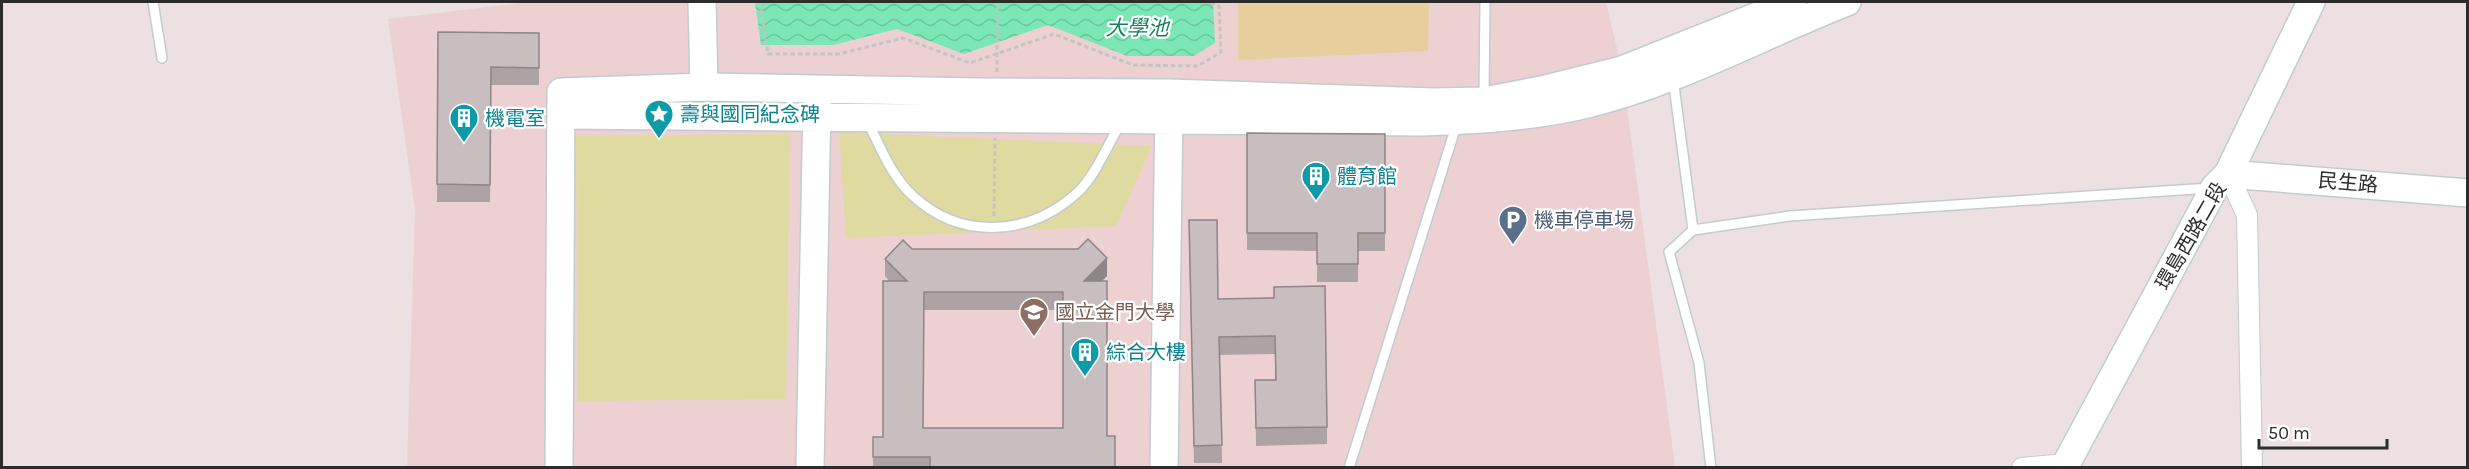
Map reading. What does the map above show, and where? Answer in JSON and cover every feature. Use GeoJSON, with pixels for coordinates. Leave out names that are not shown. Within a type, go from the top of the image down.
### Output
{"type":"FeatureCollection","features":[{"type":"Feature","properties":{"kind":"street"},"geometry":{"type":"LineString","coordinates":[[702,2],[704,87]]}},
{"type":"Feature","properties":{"kind":"street"},"geometry":{"type":"LineString","coordinates":[[561,104],[704,87],[1170,93],[1433,102],[1484,101],[1622,70],[1793,2]]}},
{"type":"Feature","properties":{"kind":"street"},"geometry":{"type":"LineString","coordinates":[[561,104],[817,117],[1458,121],[1517,116],[1587,104],[1673,76],[1847,2]]}},
{"type":"Feature","properties":{"kind":"street","name":"環島西路二段"},"geometry":{"type":"LineString","coordinates":[[2065,466],[2222,181],[2305,3]]}},
{"type":"Feature","properties":{"kind":"street"},"geometry":{"type":"LineString","coordinates":[[810,468],[817,90]]}},
{"type":"Feature","properties":{"kind":"street"},"geometry":{"type":"LineString","coordinates":[[1164,468],[1170,93]]}},
{"type":"Feature","properties":{"kind":"street"},"geometry":{"type":"LineString","coordinates":[[559,468],[561,104]]}},
{"type":"Feature","properties":{"kind":"street"},"geometry":{"type":"LineString","coordinates":[[2222,181],[2247,215],[2252,468]]}},
{"type":"Feature","properties":{"kind":"street","name":"民生路"},"geometry":{"type":"LineString","coordinates":[[2222,181],[2468,193]]}},
{"type":"Feature","properties":{"kind":"street"},"geometry":{"type":"LineString","coordinates":[[2022,468],[2065,466]]}},
{"type":"Feature","properties":{"kind":"lane"},"geometry":{"type":"LineString","coordinates":[[153,2],[162,58]]}},
{"type":"Feature","properties":{"kind":"lane"},"geometry":{"type":"LineString","coordinates":[[1484,101],[1485,2]]}},
{"type":"Feature","properties":{"kind":"lane"},"geometry":{"type":"LineString","coordinates":[[1673,76],[1693,230]]}},
{"type":"Feature","properties":{"kind":"lane"},"geometry":{"type":"LineString","coordinates":[[865,117],[889,164],[912,196],[945,218],[983,228],[1018,226],[1052,213],[1080,191],[1123,120]]}},
{"type":"Feature","properties":{"kind":"lane"},"geometry":{"type":"LineString","coordinates":[[1349,468],[1458,121]]}},
{"type":"Feature","properties":{"kind":"lane"},"geometry":{"type":"LineString","coordinates":[[1711,468],[1699,363],[1669,252],[1693,230],[1790,216],[2222,181]]}},
{"type":"Feature","properties":{"kind":"path"},"geometry":{"type":"LineString","coordinates":[[760,2],[768,54],[839,54],[903,38],[970,63],[1054,34],[1133,65],[1177,66],[1198,66],[1221,52],[1219,6],[1206,2]]}},
{"type":"Feature","properties":{"kind":"path"},"geometry":{"type":"LineString","coordinates":[[997,2],[997,48]]}},
{"type":"Feature","properties":{"kind":"path"},"geometry":{"type":"LineString","coordinates":[[994,214],[995,140]]}},
{"type":"Feature","properties":{"kind":"shaded area","name":"國立金門大學"},"geometry":{"type":"Polygon","coordinates":[[[529,2],[1606,2],[1622,70],[1675,466],[407,467],[415,210],[388,19],[529,2]]]}},
{"type":"Feature","properties":{"kind":"shaded area"},"geometry":{"type":"Polygon","coordinates":[[[1238,2],[1429,2],[1428,51],[1238,60],[1238,2]]]}},
{"type":"Feature","properties":{"kind":"shaded area"},"geometry":{"type":"Polygon","coordinates":[[[839,132],[1152,146],[1116,226],[846,238],[839,132]]]}},
{"type":"Feature","properties":{"kind":"shaded area"},"geometry":{"type":"Polygon","coordinates":[[[790,134],[786,399],[578,401],[576,136],[790,134]]]}},
{"type":"Feature","properties":{"kind":"water","name":"大學池"},"geometry":{"type":"Polygon","coordinates":[[[755,2],[1213,2],[1215,43],[1193,56],[1127,56],[1048,25],[964,54],[897,29],[833,45],[761,45],[755,2]]]}},
{"type":"Feature","properties":{"kind":"building","name":"機電室"},"geometry":{"type":"Polygon","coordinates":[[[438,32],[539,33],[539,68],[491,67],[490,185],[437,184],[438,32]]]}},
{"type":"Feature","properties":{"kind":"building","name":"體育館"},"geometry":{"type":"Polygon","coordinates":[[[1247,133],[1385,134],[1385,233],[1358,233],[1358,264],[1317,264],[1317,233],[1247,233],[1247,133]]]}},
{"type":"Feature","properties":{"kind":"building"},"geometry":{"type":"Polygon","coordinates":[[[1189,220],[1217,220],[1218,299],[1274,298],[1274,287],[1325,286],[1327,427],[1256,428],[1255,380],[1276,380],[1275,336],[1219,337],[1222,445],[1194,446],[1189,220]]]}},
{"type":"Feature","properties":{"kind":"building","name":"綜合大樓"},"geometry":{"type":"Polygon","coordinates":[[[1088,239],[1107,258],[1084,281],[1107,281],[1107,436],[1115,436],[1115,468],[930,468],[930,457],[873,457],[873,437],[883,437],[883,281],[907,281],[885,259],[903,240],[912,249],[1078,249],[1088,239]],[[924,292],[923,428],[1063,428],[1063,292],[924,292]]]}},
{"type":"Feature","properties":{"kind":"place","name":"壽與國同紀念碑"},"geometry":{"type":"Point","coordinates":[659,140]}},
{"type":"Feature","properties":{"kind":"place","name":"機電室"},"geometry":{"type":"Point","coordinates":[464,144]}},
{"type":"Feature","properties":{"kind":"place","name":"體育館"},"geometry":{"type":"Point","coordinates":[1316,202]}},
{"type":"Feature","properties":{"kind":"place","name":"機車停車場"},"geometry":{"type":"Point","coordinates":[1513,246]}},
{"type":"Feature","properties":{"kind":"place","name":"國立金門大學"},"geometry":{"type":"Point","coordinates":[1034,338]}},
{"type":"Feature","properties":{"kind":"place","name":"綜合大樓"},"geometry":{"type":"Point","coordinates":[1085,378]}}]}
